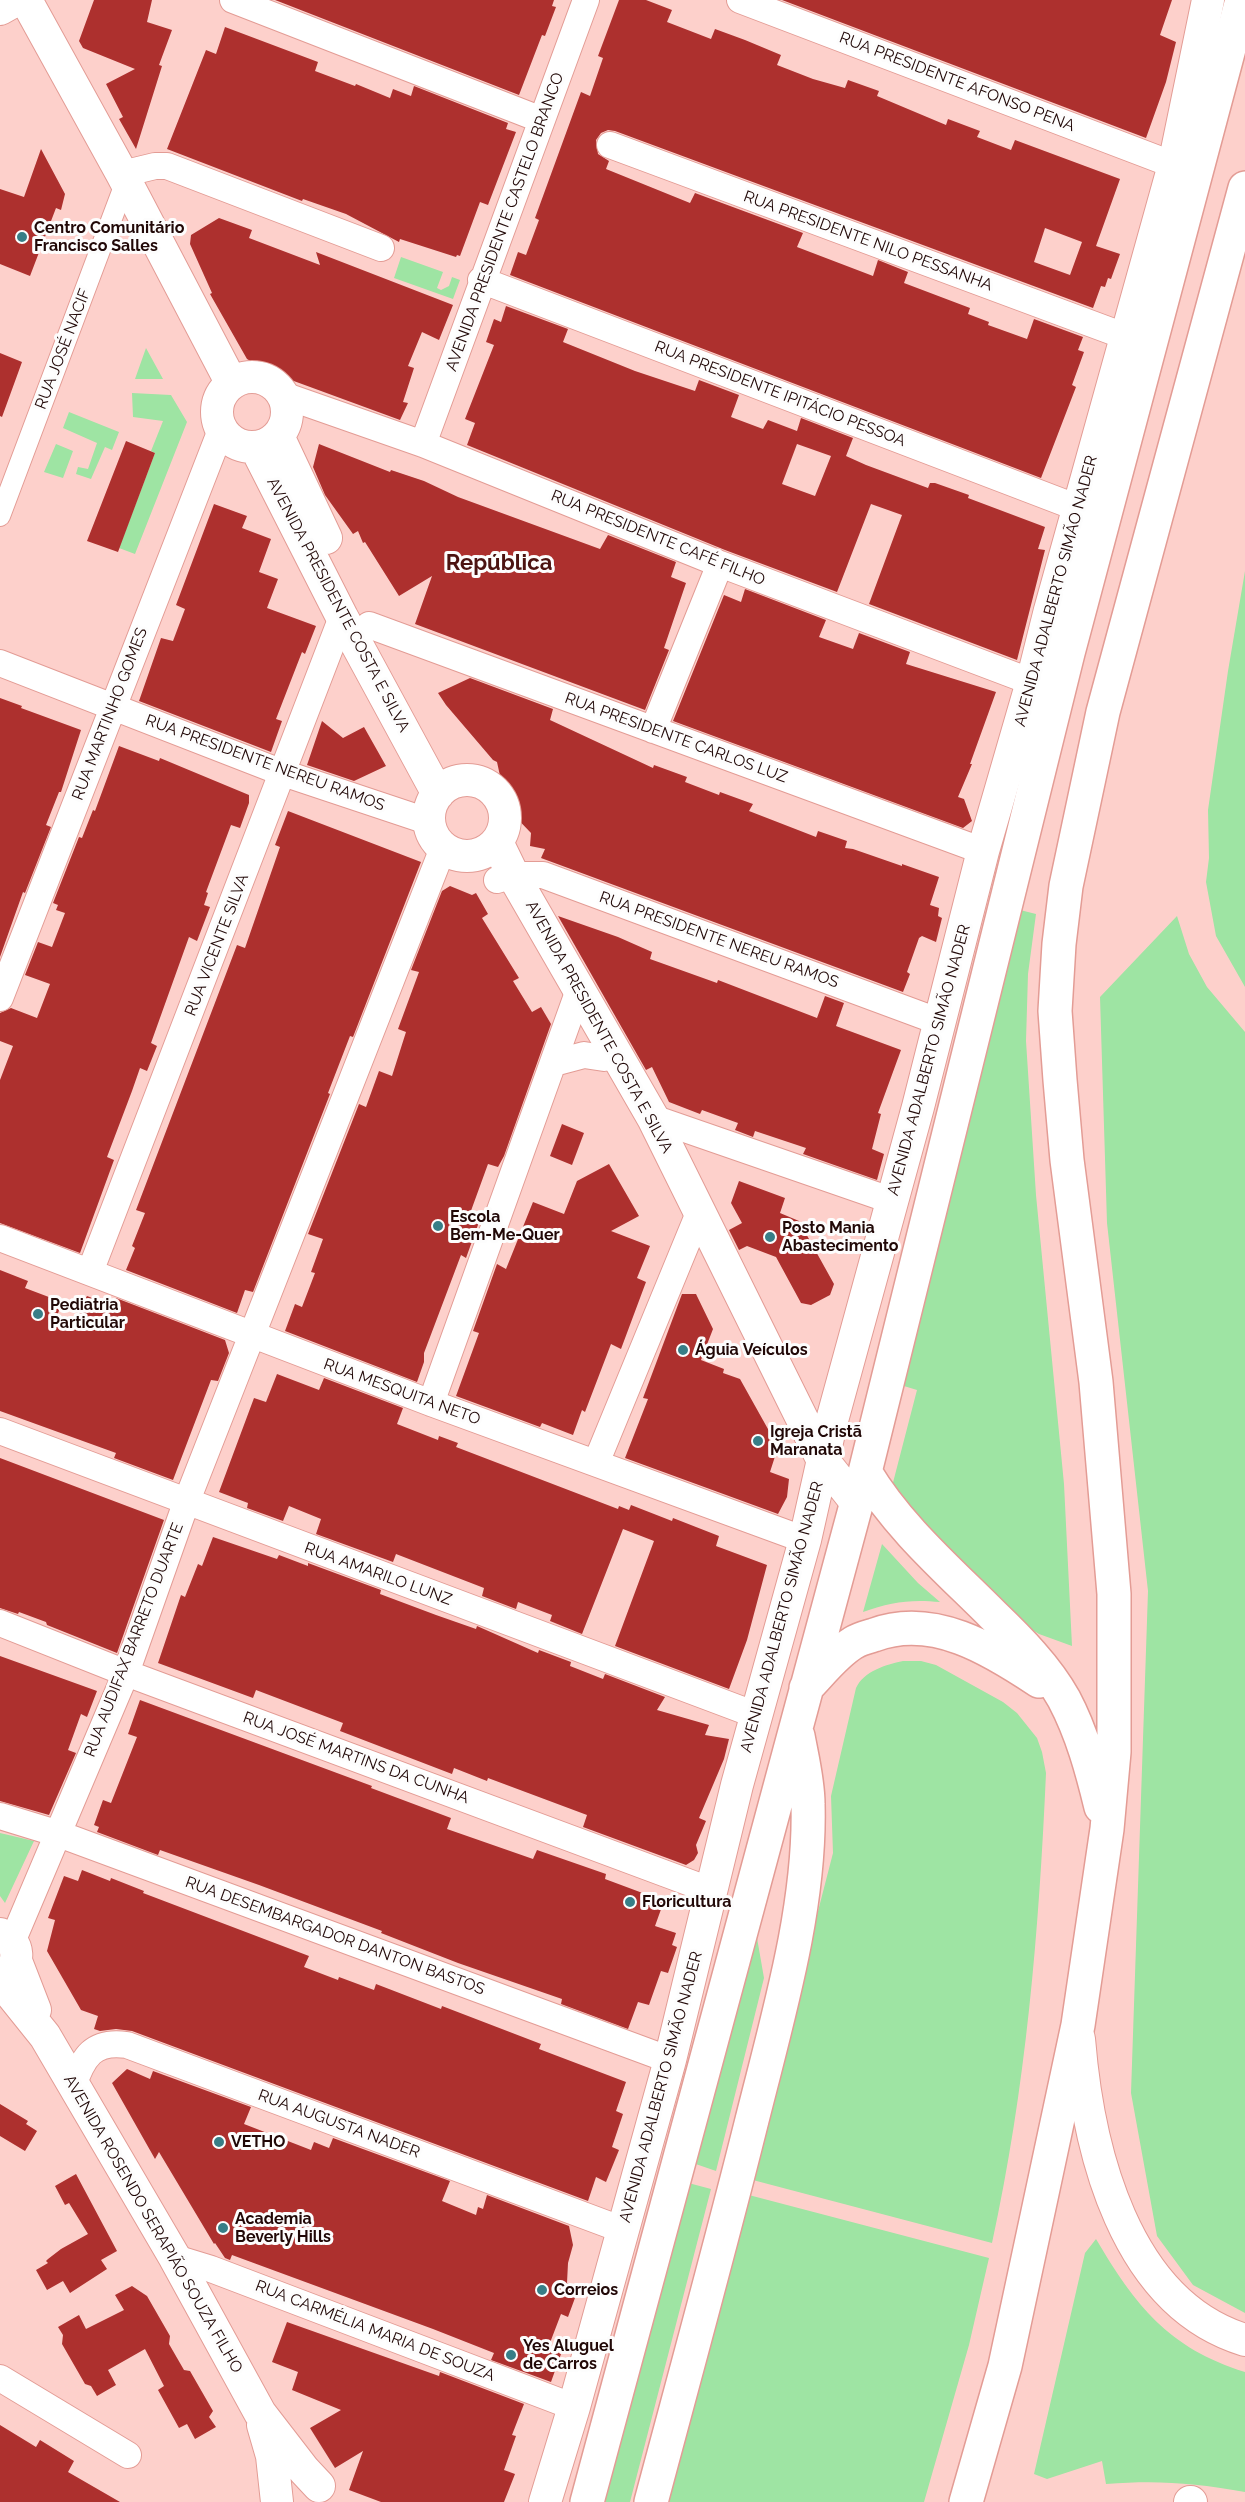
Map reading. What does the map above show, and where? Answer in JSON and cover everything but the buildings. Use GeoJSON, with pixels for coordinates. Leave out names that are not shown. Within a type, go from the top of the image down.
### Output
{"type":"FeatureCollection","features":[{"type":"Feature","properties":{"kind":"main road","name":"AVENIDA ADALBERTO SIMÃO NADER"},"geometry":{"type":"LineString","coordinates":[[587,2502],[804,1690],[861,1487],[1071,642],[1242,0]]}},
{"type":"Feature","properties":{"kind":"main road"},"geometry":{"type":"LineString","coordinates":[[966,2502],[1005,2366],[1078,2025],[1107,1829],[1114,1752],[1114,1594],[1096,1382],[1067,1161],[1055,1011],[1059,944],[1066,885],[1102,712],[1245,188]]}},
{"type":"Feature","properties":{"kind":"main road"},"geometry":{"type":"LineString","coordinates":[[861,1487],[882,1499],[904,1526],[1027,1650],[1063,1697],[1085,1747],[1107,1829]]}},
{"type":"Feature","properties":{"kind":"main road"},"geometry":{"type":"LineString","coordinates":[[804,1690],[853,1643],[892,1628],[910,1627],[955,1634],[1005,1658],[1063,1697]]}},
{"type":"Feature","properties":{"kind":"main road"},"geometry":{"type":"LineString","coordinates":[[651,2502],[736,2184],[784,1990],[800,1905],[807,1850],[808,1802],[796,1723]]}},
{"type":"Feature","properties":{"kind":"street"},"geometry":{"type":"LineString","coordinates":[[0,9],[16,0]]}},
{"type":"Feature","properties":{"kind":"street"},"geometry":{"type":"LineString","coordinates":[[26,0],[124,178],[231,382]]}},
{"type":"Feature","properties":{"kind":"street"},"geometry":{"type":"LineString","coordinates":[[232,0],[542,120]]}},
{"type":"Feature","properties":{"kind":"street","name":"AVENIDA PRESIDENTE CASTELO BRANCO"},"geometry":{"type":"LineString","coordinates":[[423,444],[586,0]]}},
{"type":"Feature","properties":{"kind":"street","name":"RUA PRESIDENTE AFONSO PENA"},"geometry":{"type":"LineString","coordinates":[[740,0],[1174,165]]}},
{"type":"Feature","properties":{"kind":"street","name":"AVENIDA ADALBERTO SIMÃO NADER"},"geometry":{"type":"LineString","coordinates":[[545,2502],[574,2407],[670,2060],[737,1785],[805,1540],[831,1424],[893,1201],[983,850],[1032,681],[1174,165],[1208,0]]}},
{"type":"Feature","properties":{"kind":"street","name":"RUA PRESIDENTE NILO PESSANHA"},"geometry":{"type":"LineString","coordinates":[[610,145],[1127,337]]}},
{"type":"Feature","properties":{"kind":"street"},"geometry":{"type":"LineString","coordinates":[[124,178],[155,166],[167,166],[381,248]]}},
{"type":"Feature","properties":{"kind":"street","name":"RUA JOSÉ NACIF"},"geometry":{"type":"LineString","coordinates":[[0,516],[124,178]]}},
{"type":"Feature","properties":{"kind":"street","name":"RUA PRESIDENTE IPITÁCIO PESSOA"},"geometry":{"type":"LineString","coordinates":[[482,280],[1078,508]]}},
{"type":"Feature","properties":{"kind":"street"},"geometry":{"type":"LineString","coordinates":[[245,377],[260,377],[273,383],[283,395],[287,405],[284,427],[267,442],[243,446],[230,441],[221,430],[216,418],[217,404],[222,392],[231,382],[245,377]]}},
{"type":"Feature","properties":{"kind":"street","name":"RUA PRESIDENTE CAFÉ FILHO"},"geometry":{"type":"LineString","coordinates":[[283,395],[423,444],[720,564],[1032,681]]}},
{"type":"Feature","properties":{"kind":"street","name":"RUA MARTINHO GOMES"},"geometry":{"type":"LineString","coordinates":[[0,998],[221,430]]}},
{"type":"Feature","properties":{"kind":"street","name":"AVENIDA PRESIDENTE COSTA E SILVA"},"geometry":{"type":"LineString","coordinates":[[267,442],[355,621],[442,811]]}},
{"type":"Feature","properties":{"kind":"street"},"geometry":{"type":"LineString","coordinates":[[653,730],[720,564]]}},
{"type":"Feature","properties":{"kind":"street","name":"RUA PRESIDENTE CARLOS LUZ"},"geometry":{"type":"LineString","coordinates":[[355,621],[983,850]]}},
{"type":"Feature","properties":{"kind":"street","name":"RUA VICENTE SILVA"},"geometry":{"type":"LineString","coordinates":[[90,1272],[283,772],[355,621]]}},
{"type":"Feature","properties":{"kind":"street","name":"RUA PRESIDENTE NEREU RAMOS"},"geometry":{"type":"LineString","coordinates":[[0,663],[283,772],[442,811]]}},
{"type":"Feature","properties":{"kind":"street"},"geometry":{"type":"LineString","coordinates":[[252,1336],[442,811],[470,780],[483,784],[498,797],[505,816],[504,830],[488,848],[467,856],[454,854],[442,811]]}},
{"type":"Feature","properties":{"kind":"street","name":"AVENIDA PRESIDENTE COSTA E SILVA"},"geometry":{"type":"LineString","coordinates":[[488,848],[577,999],[652,1118],[822,1459],[861,1487]]}},
{"type":"Feature","properties":{"kind":"street","name":"RUA PRESIDENTE NEREU RAMOS"},"geometry":{"type":"LineString","coordinates":[[505,878],[543,875],[940,1022]]}},
{"type":"Feature","properties":{"kind":"street"},"geometry":{"type":"LineString","coordinates":[[432,1403],[577,999]]}},
{"type":"Feature","properties":{"kind":"street","name":"AVENIDA PRESIDENTE COSTA E SILVA"},"geometry":{"type":"LineString","coordinates":[[577,999],[603,1058],[640,1123],[699,1213]]}},
{"type":"Feature","properties":{"kind":"street"},"geometry":{"type":"LineString","coordinates":[[554,1063],[584,1055],[603,1058]]}},
{"type":"Feature","properties":{"kind":"street"},"geometry":{"type":"LineString","coordinates":[[652,1118],[893,1201]]}},
{"type":"Feature","properties":{"kind":"street"},"geometry":{"type":"LineString","coordinates":[[596,1463],[699,1213]]}},
{"type":"Feature","properties":{"kind":"street","name":"RUA MESQUITA NETO"},"geometry":{"type":"LineString","coordinates":[[0,1238],[252,1336],[805,1540]]}},
{"type":"Feature","properties":{"kind":"street","name":"AVENIDA PRESIDENTE COSTA E SILVA"},"geometry":{"type":"LineString","coordinates":[[734,1284],[831,1424],[861,1487]]}},
{"type":"Feature","properties":{"kind":"street","name":"RUA AUDIFAX BARRETO DUARTE"},"geometry":{"type":"LineString","coordinates":[[6,1959],[126,1672],[186,1503],[252,1336]]}},
{"type":"Feature","properties":{"kind":"street","name":"RUA AMARILO LUNZ"},"geometry":{"type":"LineString","coordinates":[[0,1431],[186,1503],[756,1715]]}},
{"type":"Feature","properties":{"kind":"street","name":"RUA JOSÉ MARTINS DA CUNHA"},"geometry":{"type":"LineString","coordinates":[[0,1623],[712,1891]]}},
{"type":"Feature","properties":{"kind":"street","name":"RUA DESEMBARGADOR DANTON BASTOS"},"geometry":{"type":"LineString","coordinates":[[0,1816],[59,1834],[670,2060]]}},
{"type":"Feature","properties":{"kind":"street","name":"AVENIDA ROSENDO SERAPIÃO SOUZA FILHO"},"geometry":{"type":"LineString","coordinates":[[6,1959],[45,2036],[175,2258],[260,2413],[304,2470],[327,2494]]}},
{"type":"Feature","properties":{"kind":"street"},"geometry":{"type":"LineString","coordinates":[[1078,2025],[1083,2085],[1094,2134],[1115,2202],[1134,2247],[1157,2280],[1183,2306],[1208,2322],[1245,2340]]}},
{"type":"Feature","properties":{"kind":"street","name":"RUA AUGUSTA NADER"},"geometry":{"type":"LineString","coordinates":[[73,2086],[80,2065],[91,2052],[110,2044],[127,2045],[623,2230]]}},
{"type":"Feature","properties":{"kind":"street","name":"RUA CARMÉLIA MARIA DE SOUZA"},"geometry":{"type":"LineString","coordinates":[[175,2258],[211,2269],[574,2407]]}},
{"type":"Feature","properties":{"kind":"street"},"geometry":{"type":"LineString","coordinates":[[0,2378],[128,2456]]}},
{"type":"Feature","properties":{"kind":"street","name":"AVENIDA ROSENDO SERAPIÃO SOUZA FILHO"},"geometry":{"type":"LineString","coordinates":[[260,2413],[272,2456],[277,2502]]}},
{"type":"Feature","properties":{"kind":"street"},"geometry":{"type":"LineString","coordinates":[[277,2502],[290,2487],[309,2483],[327,2494]]}},
{"type":"Feature","properties":{"kind":"green space"},"geometry":{"type":"Polygon","coordinates":[[[401,257],[443,272],[437,288],[441,290],[449,286],[452,277],[460,280],[453,299],[394,278],[401,257]]]}},
{"type":"Feature","properties":{"kind":"green space"},"geometry":{"type":"Polygon","coordinates":[[[146,348],[163,379],[135,379],[146,348]]]}},
{"type":"Feature","properties":{"kind":"green space"},"geometry":{"type":"Polygon","coordinates":[[[132,393],[171,395],[187,422],[135,554],[119,548],[155,453],[151,451],[163,421],[133,417],[132,393]]]}},
{"type":"Feature","properties":{"kind":"green space"},"geometry":{"type":"Polygon","coordinates":[[[69,412],[119,432],[112,450],[105,447],[91,479],[76,474],[78,467],[88,469],[97,443],[63,428],[69,412]]]}},
{"type":"Feature","properties":{"kind":"green space"},"geometry":{"type":"Polygon","coordinates":[[[56,444],[73,451],[63,478],[44,472],[56,444]]]}},
{"type":"Feature","properties":{"kind":"green space"},"geometry":{"type":"Polygon","coordinates":[[[1245,571],[1245,987],[1216,936],[1206,882],[1209,858],[1208,810],[1245,571]]]}},
{"type":"Feature","properties":{"kind":"green space"},"geometry":{"type":"Polygon","coordinates":[[[1020,910],[1036,914],[1028,974],[1026,1041],[1036,1195],[1064,1484],[1072,1646],[1039,1634],[1011,1617],[889,1498],[917,1390],[894,1383],[1020,910]]]}},
{"type":"Feature","properties":{"kind":"green space"},"geometry":{"type":"Polygon","coordinates":[[[1177,916],[1189,954],[1207,987],[1245,1032],[1245,2313],[1193,2285],[1157,2236],[1131,2093],[1148,1591],[1107,1223],[1100,997],[1177,916]]]}},
{"type":"Feature","properties":{"kind":"green space"},"geometry":{"type":"Polygon","coordinates":[[[882,1544],[918,1583],[940,1602],[901,1602],[863,1612],[882,1544]]]}},
{"type":"Feature","properties":{"kind":"green space"},"geometry":{"type":"Polygon","coordinates":[[[903,1661],[921,1661],[936,1665],[1003,1702],[1017,1713],[1037,1738],[1046,1773],[1029,2009],[1014,2126],[992,2243],[749,2179],[833,1853],[831,1796],[856,1688],[870,1673],[903,1661]]]}},
{"type":"Feature","properties":{"kind":"green space"},"geometry":{"type":"Polygon","coordinates":[[[0,1833],[34,1841],[5,1903],[0,1896],[0,1833]]]}},
{"type":"Feature","properties":{"kind":"green space"},"geometry":{"type":"Polygon","coordinates":[[[753,1915],[764,1978],[716,2171],[687,2161],[753,1915]]]}},
{"type":"Feature","properties":{"kind":"green space"},"geometry":{"type":"Polygon","coordinates":[[[681,2181],[711,2189],[630,2502],[598,2502],[681,2181]]]}},
{"type":"Feature","properties":{"kind":"green space"},"geometry":{"type":"Polygon","coordinates":[[[745,2194],[989,2258],[969,2345],[924,2502],[665,2502],[745,2194]]]}},
{"type":"Feature","properties":{"kind":"green space"},"geometry":{"type":"Polygon","coordinates":[[[1096,2239],[1125,2284],[1156,2321],[1174,2337],[1195,2350],[1245,2372],[1245,2492],[1176,2483],[1106,2484],[1102,2461],[1047,2479],[1034,2474],[1085,2253],[1096,2239]]]}},
{"type":"Feature","properties":{"kind":"place","name":"Centro Comunitário Francisco Salles"},"geometry":{"type":"Point","coordinates":[22,237]}},
{"type":"Feature","properties":{"kind":"place","name":"Escola Bem-Me-Quer"},"geometry":{"type":"Point","coordinates":[438,1226]}},
{"type":"Feature","properties":{"kind":"place","name":"Posto Mania Abastecimento"},"geometry":{"type":"Point","coordinates":[770,1237]}},
{"type":"Feature","properties":{"kind":"place","name":"Pediatria Particular"},"geometry":{"type":"Point","coordinates":[38,1314]}},
{"type":"Feature","properties":{"kind":"place","name":"Águia Veículos"},"geometry":{"type":"Point","coordinates":[683,1350]}},
{"type":"Feature","properties":{"kind":"place","name":"Igreja Cristã Maranata"},"geometry":{"type":"Point","coordinates":[758,1441]}},
{"type":"Feature","properties":{"kind":"place","name":"Floricultura"},"geometry":{"type":"Point","coordinates":[630,1902]}},
{"type":"Feature","properties":{"kind":"place","name":"VETHO"},"geometry":{"type":"Point","coordinates":[219,2142]}},
{"type":"Feature","properties":{"kind":"place","name":"Academia Beverly Hills"},"geometry":{"type":"Point","coordinates":[223,2228]}},
{"type":"Feature","properties":{"kind":"place","name":"Correios"},"geometry":{"type":"Point","coordinates":[542,2290]}},
{"type":"Feature","properties":{"kind":"place","name":"Yes Aluguel de Carros"},"geometry":{"type":"Point","coordinates":[511,2355]}},
{"type":"Feature","properties":{"kind":"district","name":"República"},"geometry":{"type":"Point","coordinates":[499,563]}}]}
